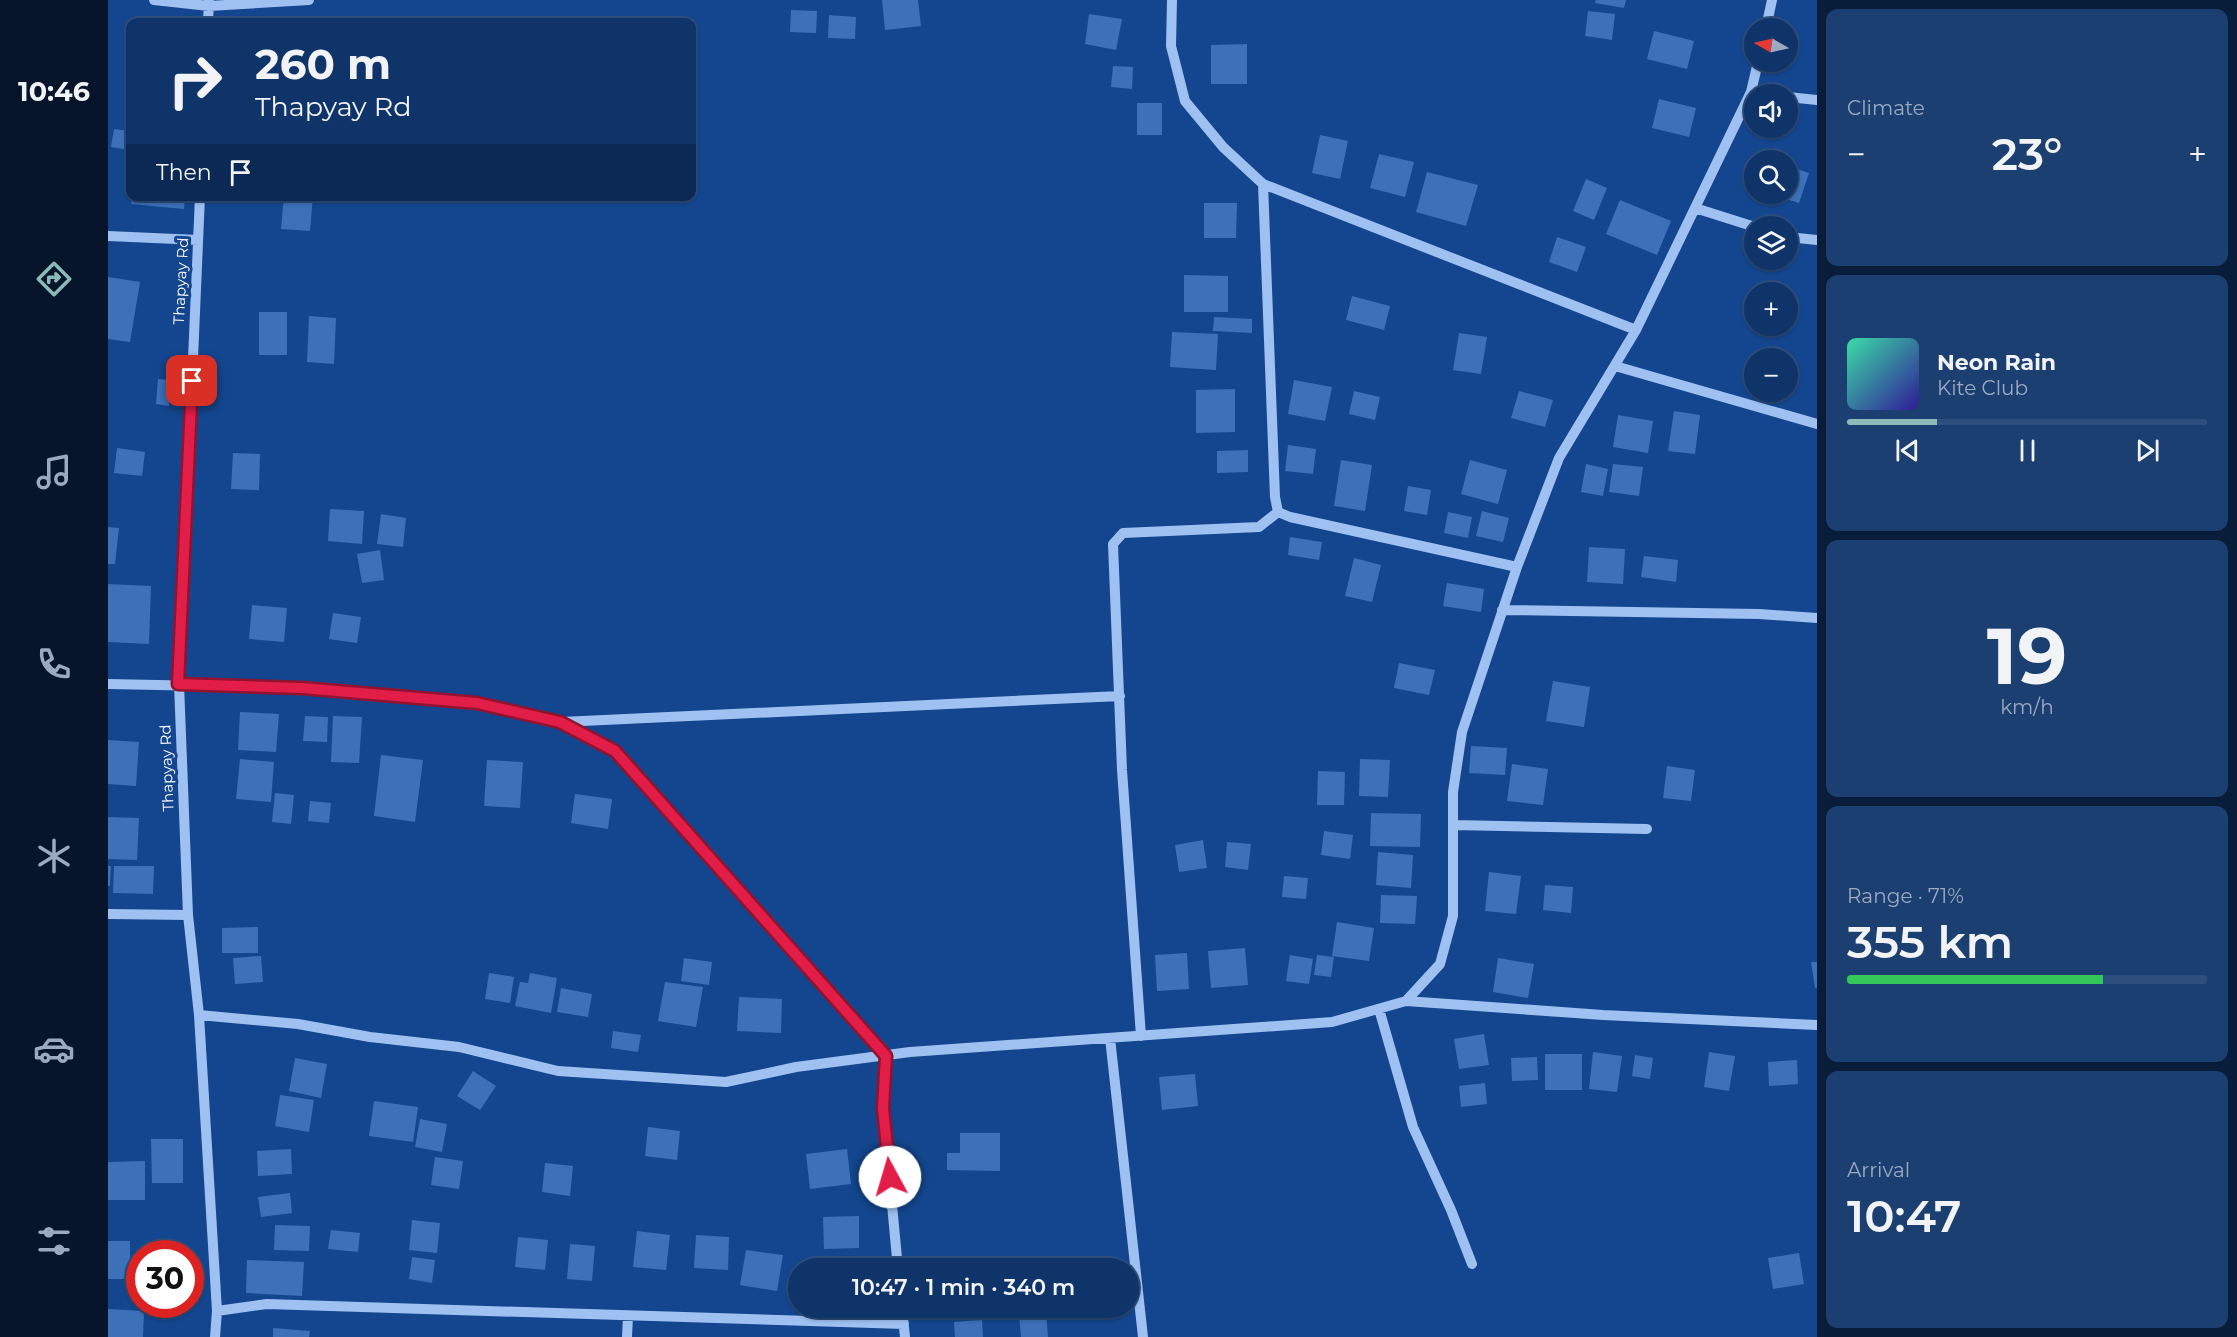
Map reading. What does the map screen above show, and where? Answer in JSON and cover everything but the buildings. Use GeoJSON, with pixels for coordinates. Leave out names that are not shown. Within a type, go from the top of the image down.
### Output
{"type":"FeatureCollection","features":[{"type":"Feature","properties":{"kind":"street"},"geometry":{"type":"LineString","coordinates":[[154,0],[209,3],[309,0]]}},
{"type":"Feature","properties":{"kind":"street"},"geometry":{"type":"LineString","coordinates":[[1172,0],[1172,46],[1185,101],[1223,147],[1263,184],[1636,330]]}},
{"type":"Feature","properties":{"kind":"street"},"geometry":{"type":"LineString","coordinates":[[1768,18],[1772,0]]}},
{"type":"Feature","properties":{"kind":"street"},"geometry":{"type":"LineString","coordinates":[[208,18],[209,3]]}},
{"type":"Feature","properties":{"kind":"street"},"geometry":{"type":"LineString","coordinates":[[1798,97],[1817,100]]}},
{"type":"Feature","properties":{"kind":"street"},"geometry":{"type":"LineString","coordinates":[[1406,1001],[1440,964],[1453,916],[1453,792],[1461,732],[1517,567],[1559,458],[1636,330],[1744,106]]}},
{"type":"Feature","properties":{"kind":"street"},"geometry":{"type":"LineString","coordinates":[[1263,184],[1275,497],[1278,512]]}},
{"type":"Feature","properties":{"kind":"street","name":"Thapyay Rd"},"geometry":{"type":"LineString","coordinates":[[200,201],[178,684],[188,915],[199,1015],[217,1311],[215,1337]]}},
{"type":"Feature","properties":{"kind":"street"},"geometry":{"type":"LineString","coordinates":[[1695,208],[1744,224]]}},
{"type":"Feature","properties":{"kind":"street"},"geometry":{"type":"LineString","coordinates":[[108,236],[198,240]]}},
{"type":"Feature","properties":{"kind":"street"},"geometry":{"type":"LineString","coordinates":[[1798,238],[1817,240]]}},
{"type":"Feature","properties":{"kind":"street"},"geometry":{"type":"LineString","coordinates":[[1615,366],[1817,424]]}},
{"type":"Feature","properties":{"kind":"street"},"geometry":{"type":"LineString","coordinates":[[1278,512],[1290,517],[1517,567]]}},
{"type":"Feature","properties":{"kind":"street"},"geometry":{"type":"LineString","coordinates":[[1141,1036],[1122,770],[1113,544],[1124,533],[1259,527],[1278,512]]}},
{"type":"Feature","properties":{"kind":"street"},"geometry":{"type":"LineString","coordinates":[[1502,610],[1759,614],[1817,618]]}},
{"type":"Feature","properties":{"kind":"street"},"geometry":{"type":"LineString","coordinates":[[108,684],[302,688],[477,703],[560,722],[615,751],[886,1056],[883,1108],[897,1258]]}},
{"type":"Feature","properties":{"kind":"street"},"geometry":{"type":"LineString","coordinates":[[560,722],[1120,696]]}},
{"type":"Feature","properties":{"kind":"street"},"geometry":{"type":"LineString","coordinates":[[1453,825],[1647,828]]}},
{"type":"Feature","properties":{"kind":"street"},"geometry":{"type":"LineString","coordinates":[[108,914],[188,915]]}},
{"type":"Feature","properties":{"kind":"street"},"geometry":{"type":"LineString","coordinates":[[199,1015],[298,1024],[370,1037],[459,1047],[558,1071],[726,1082],[796,1067],[910,1052],[1332,1022],[1406,1001],[1603,1015],[1817,1025]]}},
{"type":"Feature","properties":{"kind":"street"},"geometry":{"type":"LineString","coordinates":[[1379,1009],[1413,1127],[1472,1264]]}},
{"type":"Feature","properties":{"kind":"street"},"geometry":{"type":"LineString","coordinates":[[1110,1038],[1143,1337]]}},
{"type":"Feature","properties":{"kind":"street"},"geometry":{"type":"LineString","coordinates":[[217,1311],[267,1304],[904,1324]]}},
{"type":"Feature","properties":{"kind":"street"},"geometry":{"type":"LineString","coordinates":[[627,1337],[628,1316]]}},
{"type":"Feature","properties":{"kind":"street"},"geometry":{"type":"LineString","coordinates":[[903,1318],[905,1337]]}},
{"type":"Feature","properties":{"kind":"route"},"geometry":{"type":"LineString","coordinates":[[192,381],[178,684],[302,688],[477,703],[560,722],[615,751],[886,1056],[883,1108],[890,1177]]}}]}
